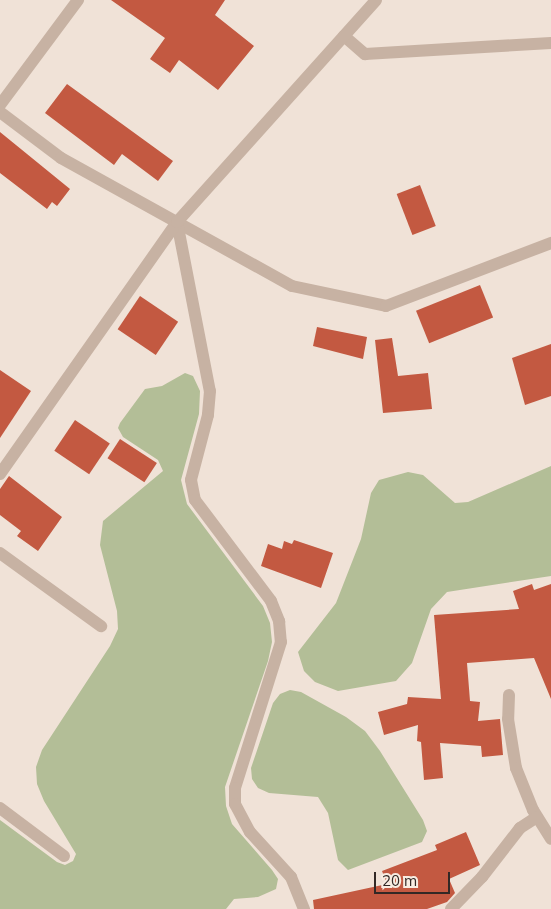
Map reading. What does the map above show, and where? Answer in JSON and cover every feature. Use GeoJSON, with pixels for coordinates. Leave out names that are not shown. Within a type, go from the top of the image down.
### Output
{"type":"FeatureCollection","features":[{"type":"Feature","properties":{"kind":"street"},"geometry":{"type":"LineString","coordinates":[[0,105],[78,0]]}},
{"type":"Feature","properties":{"kind":"street"},"geometry":{"type":"LineString","coordinates":[[0,474],[177,222],[376,0]]}},
{"type":"Feature","properties":{"kind":"street"},"geometry":{"type":"LineString","coordinates":[[344,36],[365,54],[551,43]]}},
{"type":"Feature","properties":{"kind":"street"},"geometry":{"type":"LineString","coordinates":[[0,112],[60,158],[292,286],[386,306],[551,242]]}},
{"type":"Feature","properties":{"kind":"street"},"geometry":{"type":"LineString","coordinates":[[177,222],[210,391],[208,415],[191,480],[195,500],[272,601],[279,621],[281,642],[235,788],[235,804],[250,832],[291,877],[304,909]]}},
{"type":"Feature","properties":{"kind":"street"},"geometry":{"type":"LineString","coordinates":[[0,553],[101,626]]}},
{"type":"Feature","properties":{"kind":"street"},"geometry":{"type":"LineString","coordinates":[[509,695],[508,719],[516,768],[537,817],[551,839]]}},
{"type":"Feature","properties":{"kind":"street"},"geometry":{"type":"LineString","coordinates":[[0,808],[64,856]]}},
{"type":"Feature","properties":{"kind":"street"},"geometry":{"type":"LineString","coordinates":[[451,909],[482,877],[520,828],[537,817]]}},
{"type":"Feature","properties":{"kind":"green space"},"geometry":{"type":"Polygon","coordinates":[[[185,373],[193,376],[200,391],[199,414],[181,480],[187,504],[263,606],[270,623],[272,642],[268,661],[225,787],[226,806],[232,824],[272,870],[278,879],[276,889],[258,897],[234,899],[226,909],[0,909],[0,820],[57,862],[65,865],[73,861],[76,854],[44,801],[37,784],[36,767],[42,750],[110,646],[118,629],[117,611],[100,545],[103,521],[163,471],[158,460],[123,437],[118,428],[145,389],[162,386],[185,373]]]}},
{"type":"Feature","properties":{"kind":"green space"},"geometry":{"type":"Polygon","coordinates":[[[551,466],[551,576],[447,592],[431,609],[412,663],[396,681],[338,691],[315,682],[304,671],[298,652],[336,603],[361,539],[371,493],[379,480],[408,472],[423,475],[455,503],[468,502],[551,466]]]}},
{"type":"Feature","properties":{"kind":"green space"},"geometry":{"type":"Polygon","coordinates":[[[290,690],[301,692],[346,717],[365,731],[380,751],[423,820],[427,831],[422,842],[348,870],[338,860],[328,813],[318,797],[269,793],[258,788],[252,779],[251,768],[273,703],[280,694],[290,690]]]}},
{"type":"Feature","properties":{"kind":"building"},"geometry":{"type":"Polygon","coordinates":[[[111,0],[225,0],[215,15],[254,46],[218,90],[179,60],[170,73],[150,59],[165,38],[111,0]]]}},
{"type":"Feature","properties":{"kind":"building"},"geometry":{"type":"Polygon","coordinates":[[[67,84],[173,161],[158,181],[122,154],[114,165],[45,113],[67,84]]]}},
{"type":"Feature","properties":{"kind":"building"},"geometry":{"type":"Polygon","coordinates":[[[0,132],[70,189],[57,206],[52,202],[47,209],[0,173],[0,132]]]}},
{"type":"Feature","properties":{"kind":"building"},"geometry":{"type":"Polygon","coordinates":[[[420,185],[436,226],[412,235],[397,194],[420,185]]]}},
{"type":"Feature","properties":{"kind":"building"},"geometry":{"type":"Polygon","coordinates":[[[480,285],[493,317],[429,343],[416,311],[480,285]]]}},
{"type":"Feature","properties":{"kind":"building"},"geometry":{"type":"Polygon","coordinates":[[[140,296],[178,322],[156,355],[118,329],[140,296]]]}},
{"type":"Feature","properties":{"kind":"building"},"geometry":{"type":"Polygon","coordinates":[[[317,327],[367,337],[363,359],[313,346],[317,327]]]}},
{"type":"Feature","properties":{"kind":"building"},"geometry":{"type":"Polygon","coordinates":[[[392,338],[398,376],[428,373],[432,409],[383,413],[375,340],[392,338]]]}},
{"type":"Feature","properties":{"kind":"building"},"geometry":{"type":"Polygon","coordinates":[[[551,344],[551,396],[525,405],[512,358],[551,344]]]}},
{"type":"Feature","properties":{"kind":"building"},"geometry":{"type":"Polygon","coordinates":[[[0,370],[31,391],[0,438],[0,370]]]}},
{"type":"Feature","properties":{"kind":"building"},"geometry":{"type":"Polygon","coordinates":[[[75,420],[110,443],[89,474],[54,451],[75,420]]]}},
{"type":"Feature","properties":{"kind":"building"},"geometry":{"type":"Polygon","coordinates":[[[120,439],[157,463],[144,482],[107,458],[120,439]]]}},
{"type":"Feature","properties":{"kind":"building"},"geometry":{"type":"Polygon","coordinates":[[[9,476],[62,517],[38,551],[17,536],[21,531],[0,515],[0,489],[9,476]]]}},
{"type":"Feature","properties":{"kind":"building"},"geometry":{"type":"Polygon","coordinates":[[[294,540],[333,553],[321,588],[261,566],[268,544],[282,549],[284,541],[292,544],[294,540]]]}},
{"type":"Feature","properties":{"kind":"building"},"geometry":{"type":"Polygon","coordinates":[[[532,584],[534,590],[551,584],[551,699],[534,658],[467,663],[470,701],[480,702],[478,721],[500,719],[503,755],[482,757],[481,746],[440,743],[443,778],[424,780],[421,742],[417,741],[418,725],[384,735],[378,712],[407,704],[408,697],[441,699],[434,615],[519,609],[513,591],[532,584]]]}},
{"type":"Feature","properties":{"kind":"building"},"geometry":{"type":"Polygon","coordinates":[[[466,832],[480,865],[449,879],[455,893],[447,902],[427,909],[314,909],[313,900],[387,884],[382,871],[437,850],[435,845],[466,832]]]}}]}
